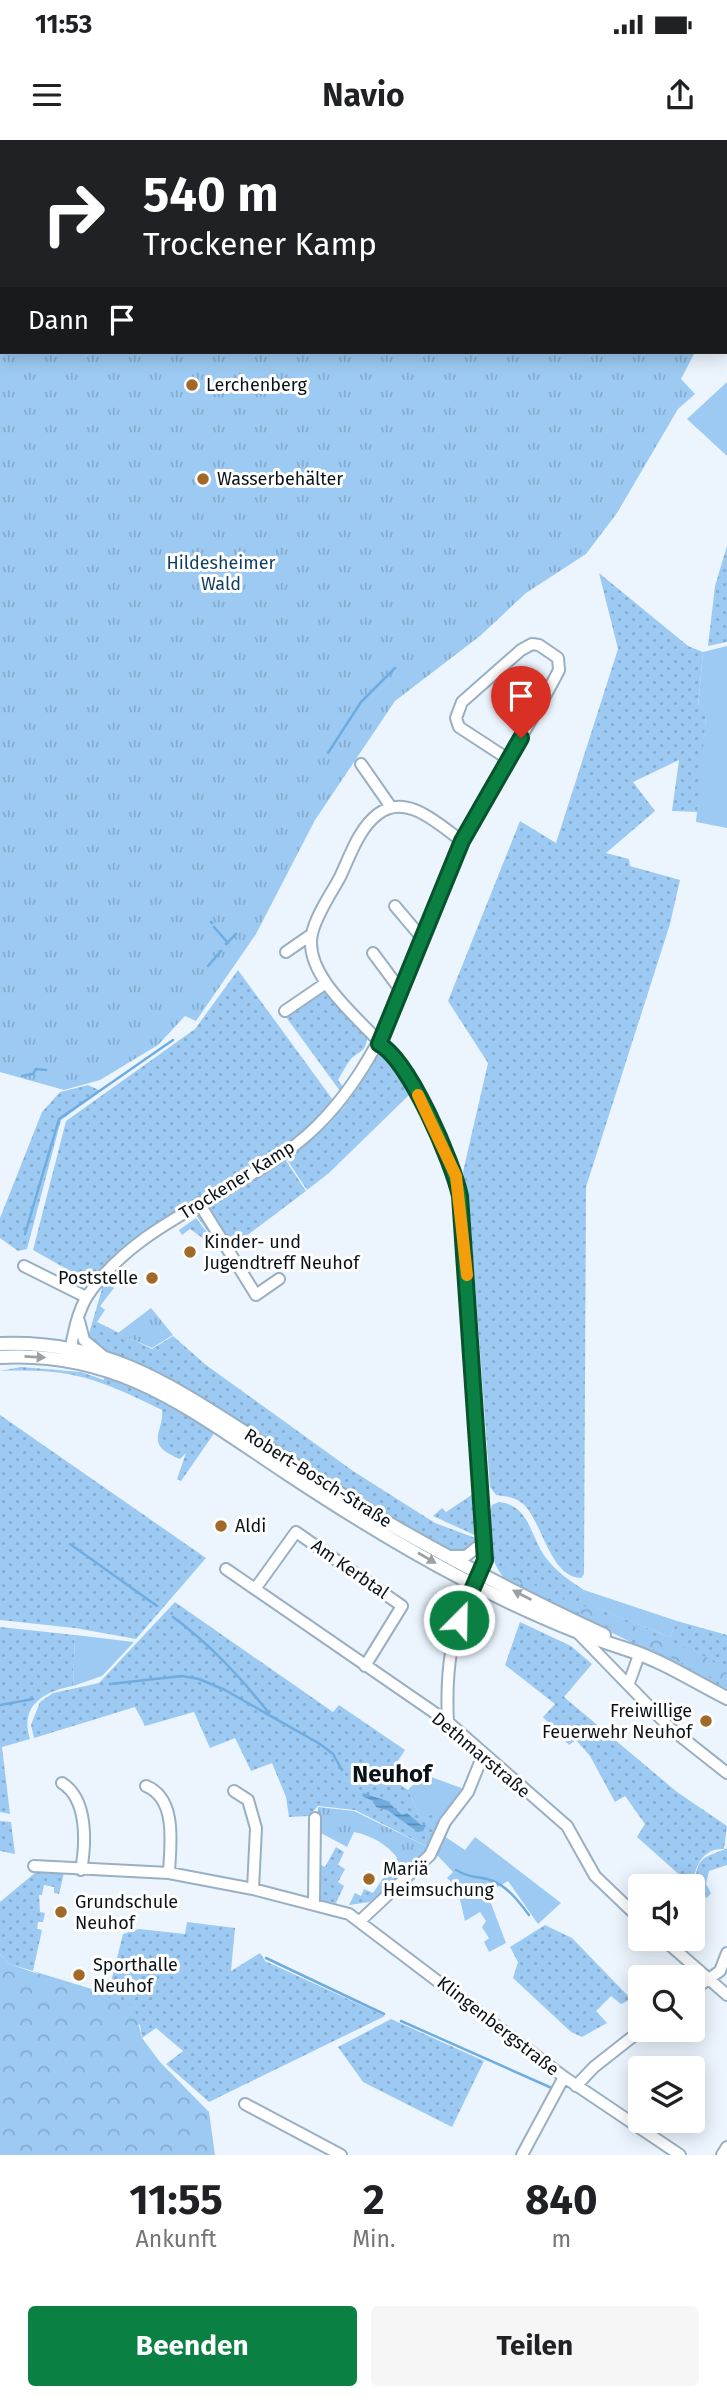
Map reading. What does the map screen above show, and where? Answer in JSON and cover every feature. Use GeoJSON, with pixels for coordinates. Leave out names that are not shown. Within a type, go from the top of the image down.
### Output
{"type":"FeatureCollection","features":[{"type":"Feature","properties":{"kind":"main road","name":"Robert-Bosch-Straße"},"geometry":{"type":"LineString","coordinates":[[0,1344],[70,1354],[172,1397],[379,1531],[579,1633],[626,1649],[727,1698]]}},
{"type":"Feature","properties":{"kind":"main road","name":"Robert-Bosch-Straße"},"geometry":{"type":"LineString","coordinates":[[0,1357],[102,1355],[175,1387],[303,1470],[447,1556],[477,1579],[615,1640],[626,1649]]}},
{"type":"Feature","properties":{"kind":"street","name":"Trockener Kamp"},"geometry":{"type":"LineString","coordinates":[[70,1354],[86,1297],[120,1259],[199,1203],[280,1156],[315,1128],[342,1099],[379,1044],[462,841],[547,694],[561,664],[558,658],[539,645],[532,644],[521,650],[457,710],[459,727],[508,759]]}},
{"type":"Feature","properties":{"kind":"street"},"geometry":{"type":"LineString","coordinates":[[361,764],[391,807]]}},
{"type":"Feature","properties":{"kind":"street"},"geometry":{"type":"LineString","coordinates":[[372,780],[382,773]]}},
{"type":"Feature","properties":{"kind":"street"},"geometry":{"type":"LineString","coordinates":[[286,952],[312,934],[364,828],[378,813],[391,807],[411,807],[462,841]]}},
{"type":"Feature","properties":{"kind":"street"},"geometry":{"type":"LineString","coordinates":[[395,906],[422,938]]}},
{"type":"Feature","properties":{"kind":"street"},"geometry":{"type":"LineString","coordinates":[[312,934],[316,960],[326,983],[390,1054],[420,1098],[456,1176],[462,1218],[485,1560],[464,1605],[453,1646],[448,1676],[448,1722]]}},
{"type":"Feature","properties":{"kind":"street"},"geometry":{"type":"LineString","coordinates":[[373,953],[402,992]]}},
{"type":"Feature","properties":{"kind":"street"},"geometry":{"type":"LineString","coordinates":[[285,1012],[326,983]]}},
{"type":"Feature","properties":{"kind":"street"},"geometry":{"type":"LineString","coordinates":[[199,1203],[256,1294],[279,1279]]}},
{"type":"Feature","properties":{"kind":"street"},"geometry":{"type":"LineString","coordinates":[[24,1266],[86,1297]]}},
{"type":"Feature","properties":{"kind":"street"},"geometry":{"type":"LineString","coordinates":[[79,1318],[84,1340],[102,1355]]}},
{"type":"Feature","properties":{"kind":"street","name":"Am Kerbtal"},"geometry":{"type":"LineString","coordinates":[[255,1589],[296,1532],[392,1599],[402,1606],[365,1666]]}},
{"type":"Feature","properties":{"kind":"street"},"geometry":{"type":"LineString","coordinates":[[447,1556],[466,1556],[476,1551],[485,1541]]}},
{"type":"Feature","properties":{"kind":"street","name":"Dethmarstraße"},"geometry":{"type":"LineString","coordinates":[[226,1569],[448,1722],[567,1826],[595,1875],[628,1907]]}},
{"type":"Feature","properties":{"kind":"street"},"geometry":{"type":"LineString","coordinates":[[579,1633],[670,1728],[727,1773]]}},
{"type":"Feature","properties":{"kind":"street"},"geometry":{"type":"LineString","coordinates":[[629,1683],[639,1655]]}},
{"type":"Feature","properties":{"kind":"street"},"geometry":{"type":"LineString","coordinates":[[360,1921],[430,1855],[445,1822],[468,1791],[483,1755]]}},
{"type":"Feature","properties":{"kind":"street"},"geometry":{"type":"LineString","coordinates":[[62,1783],[70,1788],[82,1819],[85,1851],[81,1870]]}},
{"type":"Feature","properties":{"kind":"street"},"geometry":{"type":"LineString","coordinates":[[146,1786],[162,1799],[167,1811],[170,1829],[169,1873]]}},
{"type":"Feature","properties":{"kind":"street"},"geometry":{"type":"LineString","coordinates":[[234,1791],[248,1800],[256,1828],[253,1889]]}},
{"type":"Feature","properties":{"kind":"street"},"geometry":{"type":"LineString","coordinates":[[314,1902],[315,1818]]}},
{"type":"Feature","properties":{"kind":"street","name":"Klingenbergstraße"},"geometry":{"type":"LineString","coordinates":[[34,1866],[169,1873],[314,1902],[340,1910],[360,1921],[576,2086],[680,2155]]}},
{"type":"Feature","properties":{"kind":"street"},"geometry":{"type":"LineString","coordinates":[[677,1951],[727,1995]]}},
{"type":"Feature","properties":{"kind":"street"},"geometry":{"type":"LineString","coordinates":[[705,1980],[720,1971],[727,1953]]}},
{"type":"Feature","properties":{"kind":"street"},"geometry":{"type":"LineString","coordinates":[[576,2086],[594,2067],[628,2040]]}},
{"type":"Feature","properties":{"kind":"street"},"geometry":{"type":"LineString","coordinates":[[522,2155],[564,2077]]}},
{"type":"Feature","properties":{"kind":"street"},"geometry":{"type":"LineString","coordinates":[[245,2104],[341,2155]]}},
{"type":"Feature","properties":{"kind":"street"},"geometry":{"type":"LineString","coordinates":[[722,2155],[727,2147]]}},
{"type":"Feature","properties":{"kind":"green space","name":"Hildesheimer Wald"},"geometry":{"type":"Polygon","coordinates":[[[0,354],[694,354],[681,379],[695,394],[678,409],[617,513],[586,554],[526,593],[480,636],[395,701],[315,820],[256,934],[196,1021],[185,1016],[158,1045],[100,1080],[64,1090],[0,1072],[0,354]]]}},
{"type":"Feature","properties":{"kind":"green space"},"geometry":{"type":"Polygon","coordinates":[[[727,382],[727,456],[687,419],[727,382]]]}},
{"type":"Feature","properties":{"kind":"green space"},"geometry":{"type":"Polygon","coordinates":[[[727,546],[727,642],[708,646],[715,586],[727,546]]]}},
{"type":"Feature","properties":{"kind":"green space"},"geometry":{"type":"Polygon","coordinates":[[[599,573],[688,646],[703,652],[698,707],[727,721],[706,716],[699,812],[672,811],[679,760],[633,782],[655,811],[606,853],[629,859],[630,866],[680,880],[670,924],[586,1187],[584,1574],[581,1578],[570,1575],[561,1568],[522,1503],[513,1498],[496,1495],[490,1487],[469,1202],[463,1172],[488,1063],[448,1001],[520,821],[556,843],[618,649],[599,573]]]}},
{"type":"Feature","properties":{"kind":"green space"},"geometry":{"type":"Polygon","coordinates":[[[727,646],[727,828],[696,822],[706,716],[698,707],[703,652],[727,646]]]}},
{"type":"Feature","properties":{"kind":"green space"},"geometry":{"type":"Polygon","coordinates":[[[238,970],[341,1111],[322,1130],[279,1162],[187,1218],[126,1261],[107,1281],[114,1288],[100,1306],[105,1310],[97,1322],[152,1349],[173,1336],[206,1365],[353,1471],[435,1523],[478,1539],[465,1552],[448,1552],[119,1358],[86,1344],[102,1289],[33,1250],[66,1121],[195,1029],[238,970]]]}},
{"type":"Feature","properties":{"kind":"green space"},"geometry":{"type":"Polygon","coordinates":[[[325,989],[367,1038],[364,1049],[351,1059],[338,1080],[343,1087],[340,1091],[286,1017],[325,989]]]}},
{"type":"Feature","properties":{"kind":"green space"},"geometry":{"type":"Polygon","coordinates":[[[379,1051],[410,1094],[329,1173],[307,1190],[286,1158],[329,1124],[351,1098],[379,1051]]]}},
{"type":"Feature","properties":{"kind":"green space"},"geometry":{"type":"Polygon","coordinates":[[[88,1085],[101,1091],[61,1120],[27,1249],[18,1251],[0,1238],[0,1218],[42,1112],[60,1092],[88,1085]]]}},
{"type":"Feature","properties":{"kind":"green space"},"geometry":{"type":"Polygon","coordinates":[[[285,1159],[306,1191],[224,1253],[195,1214],[285,1159]]]}},
{"type":"Feature","properties":{"kind":"green space"},"geometry":{"type":"Polygon","coordinates":[[[196,1218],[216,1244],[211,1244],[190,1229],[182,1235],[179,1230],[196,1218]]]}},
{"type":"Feature","properties":{"kind":"green space"},"geometry":{"type":"Polygon","coordinates":[[[151,1308],[173,1335],[152,1348],[118,1333],[151,1308]]]}},
{"type":"Feature","properties":{"kind":"green space"},"geometry":{"type":"Polygon","coordinates":[[[21,1367],[81,1372],[104,1380],[103,1369],[122,1375],[213,1430],[213,1435],[181,1481],[177,1479],[186,1453],[180,1459],[169,1454],[159,1443],[162,1410],[120,1390],[84,1378],[47,1371],[0,1371],[21,1367]]]}},
{"type":"Feature","properties":{"kind":"green space"},"geometry":{"type":"Polygon","coordinates":[[[0,1415],[206,1558],[136,1639],[75,1628],[0,1620],[0,1415]]]}},
{"type":"Feature","properties":{"kind":"green space"},"geometry":{"type":"Polygon","coordinates":[[[473,1494],[479,1537],[433,1516],[442,1508],[446,1512],[473,1494]]]}},
{"type":"Feature","properties":{"kind":"green space"},"geometry":{"type":"Polygon","coordinates":[[[499,1502],[517,1509],[528,1523],[546,1558],[564,1576],[584,1590],[580,1601],[670,1637],[677,1621],[727,1635],[727,1689],[508,1582],[496,1566],[488,1535],[492,1505],[499,1502]]]}},
{"type":"Feature","properties":{"kind":"green space"},"geometry":{"type":"Polygon","coordinates":[[[505,1567],[529,1583],[727,1666],[727,1685],[528,1588],[502,1569],[505,1567]]]}},
{"type":"Feature","properties":{"kind":"green space"},"geometry":{"type":"Polygon","coordinates":[[[584,1590],[677,1621],[670,1637],[579,1601],[584,1590]]]}},
{"type":"Feature","properties":{"kind":"green space"},"geometry":{"type":"Polygon","coordinates":[[[175,1602],[333,1712],[339,1705],[405,1750],[388,1776],[408,1790],[419,1814],[444,1814],[430,1848],[355,1810],[318,1806],[309,1816],[289,1817],[286,1797],[272,1763],[251,1771],[235,1738],[210,1748],[194,1712],[145,1726],[135,1707],[34,1738],[31,1725],[40,1702],[53,1693],[99,1683],[175,1602]]]}},
{"type":"Feature","properties":{"kind":"green space"},"geometry":{"type":"Polygon","coordinates":[[[520,1622],[571,1646],[592,1664],[564,1697],[677,1792],[727,1826],[724,1849],[705,1855],[695,1874],[678,1874],[637,1837],[645,1824],[625,1796],[615,1802],[590,1756],[576,1740],[569,1745],[543,1717],[555,1704],[505,1665],[520,1622]]]}},
{"type":"Feature","properties":{"kind":"green space"},"geometry":{"type":"Polygon","coordinates":[[[0,1627],[75,1635],[73,1686],[44,1696],[31,1709],[28,1717],[30,1739],[2,1747],[10,1814],[0,1812],[0,1627]]]}},
{"type":"Feature","properties":{"kind":"green space"},"geometry":{"type":"Polygon","coordinates":[[[75,1635],[134,1642],[102,1676],[73,1686],[75,1635]]]}},
{"type":"Feature","properties":{"kind":"green space"},"geometry":{"type":"Polygon","coordinates":[[[423,1774],[464,1789],[444,1814],[419,1814],[408,1790],[423,1774]]]}},
{"type":"Feature","properties":{"kind":"green space"},"geometry":{"type":"Polygon","coordinates":[[[318,1807],[354,1811],[430,1848],[406,1873],[392,1852],[371,1837],[354,1832],[347,1847],[319,1832],[318,1807]]]}},
{"type":"Feature","properties":{"kind":"green space"},"geometry":{"type":"Polygon","coordinates":[[[0,1821],[11,1822],[15,1854],[0,1851],[0,1821]]]}},
{"type":"Feature","properties":{"kind":"green space"},"geometry":{"type":"Polygon","coordinates":[[[444,1836],[465,1850],[475,1837],[561,1903],[538,1924],[508,1881],[487,1893],[506,1943],[489,1952],[484,1942],[489,1938],[482,1927],[486,1921],[480,1912],[465,1921],[457,1887],[447,1878],[453,1872],[436,1854],[444,1836]]]}},
{"type":"Feature","properties":{"kind":"green space"},"geometry":{"type":"Polygon","coordinates":[[[336,1847],[344,1852],[338,1865],[345,1869],[338,1882],[344,1886],[336,1903],[309,1898],[311,1860],[325,1867],[336,1847]]]}},
{"type":"Feature","properties":{"kind":"green space"},"geometry":{"type":"Polygon","coordinates":[[[727,1848],[727,1865],[709,1871],[706,1884],[711,1893],[707,1898],[705,1874],[696,1874],[700,1863],[707,1856],[727,1848]]]}},
{"type":"Feature","properties":{"kind":"green space"},"geometry":{"type":"Polygon","coordinates":[[[399,1855],[405,1874],[370,1902],[349,1905],[355,1893],[361,1896],[364,1889],[373,1893],[399,1855]]]}},
{"type":"Feature","properties":{"kind":"green space"},"geometry":{"type":"Polygon","coordinates":[[[36,1872],[64,1873],[59,1894],[54,1893],[54,1887],[44,1885],[42,1895],[39,1895],[40,1912],[45,1913],[43,1922],[38,1922],[37,1929],[42,1930],[33,1971],[9,1964],[0,1954],[0,1902],[36,1872]]]}},
{"type":"Feature","properties":{"kind":"green space"},"geometry":{"type":"Polygon","coordinates":[[[187,1922],[235,1928],[231,1971],[260,1953],[265,1961],[385,2016],[209,2102],[166,2064],[183,2051],[156,2028],[142,2038],[140,2025],[33,1971],[108,1994],[123,1934],[139,1929],[185,1934],[187,1922]]]}},
{"type":"Feature","properties":{"kind":"green space"},"geometry":{"type":"Polygon","coordinates":[[[545,1925],[572,1938],[628,1996],[628,2000],[621,2004],[611,1996],[596,2011],[607,2023],[582,2037],[571,2032],[513,1978],[518,1962],[510,1947],[545,1925]]]}},
{"type":"Feature","properties":{"kind":"green space"},"geometry":{"type":"Polygon","coordinates":[[[0,1954],[9,1964],[134,2006],[142,2038],[160,2062],[209,2112],[215,2155],[0,2155],[0,1954]]]}},
{"type":"Feature","properties":{"kind":"green space"},"geometry":{"type":"Polygon","coordinates":[[[391,2019],[484,2061],[452,2127],[363,2082],[338,2047],[391,2019]]]}},
{"type":"Feature","properties":{"kind":"shaded area"},"geometry":{"type":"Polygon","coordinates":[[[363,1793],[387,1801],[402,1815],[407,1813],[421,1825],[426,1825],[423,1831],[418,1832],[387,1810],[376,1807],[373,1801],[362,1796],[363,1793]]]}},
{"type":"Feature","properties":{"kind":"waterway"},"geometry":{"type":"LineString","coordinates":[[328,753],[361,702],[395,668]]}},
{"type":"Feature","properties":{"kind":"waterway"},"geometry":{"type":"LineString","coordinates":[[214,927],[228,943]]}},
{"type":"Feature","properties":{"kind":"waterway"},"geometry":{"type":"LineString","coordinates":[[226,944],[236,934]]}},
{"type":"Feature","properties":{"kind":"waterway"},"geometry":{"type":"LineString","coordinates":[[208,966],[221,951]]}},
{"type":"Feature","properties":{"kind":"waterway"},"geometry":{"type":"LineString","coordinates":[[25,1234],[59,1119],[173,1040]]}},
{"type":"Feature","properties":{"kind":"waterway"},"geometry":{"type":"LineString","coordinates":[[22,1076],[33,1074],[36,1069],[46,1070]]}},
{"type":"Feature","properties":{"kind":"waterway"},"geometry":{"type":"LineString","coordinates":[[70,1544],[157,1606]]}},
{"type":"Feature","properties":{"kind":"waterway"},"geometry":{"type":"LineString","coordinates":[[173,1617],[224,1662],[269,1713]]}},
{"type":"Feature","properties":{"kind":"waterway"},"geometry":{"type":"LineString","coordinates":[[110,1684],[182,1676],[199,1679],[225,1690],[320,1744],[333,1754],[342,1770]]}},
{"type":"Feature","properties":{"kind":"waterway"},"geometry":{"type":"LineString","coordinates":[[0,1705],[33,1699]]}},
{"type":"Feature","properties":{"kind":"waterway"},"geometry":{"type":"LineString","coordinates":[[456,1870],[488,1879],[504,1887],[529,1915]]}},
{"type":"Feature","properties":{"kind":"waterway"},"geometry":{"type":"LineString","coordinates":[[266,1958],[384,2014]]}},
{"type":"Feature","properties":{"kind":"waterway"},"geometry":{"type":"LineString","coordinates":[[401,2021],[554,2089]]}},
{"type":"Feature","properties":{"kind":"slow traffic"},"geometry":{"type":"LineString","coordinates":[[418,1095],[456,1176],[467,1275]]}},
{"type":"Feature","properties":{"kind":"place","name":"Lerchenberg"},"geometry":{"type":"Point","coordinates":[192,385]}},
{"type":"Feature","properties":{"kind":"place","name":"Wasserbehälter"},"geometry":{"type":"Point","coordinates":[203,479]}},
{"type":"Feature","properties":{"kind":"place","name":"Kinder- und Jugendtreff Neuhof"},"geometry":{"type":"Point","coordinates":[190,1252]}},
{"type":"Feature","properties":{"kind":"place","name":"Poststelle"},"geometry":{"type":"Point","coordinates":[152,1278]}},
{"type":"Feature","properties":{"kind":"place","name":"Aldi"},"geometry":{"type":"Point","coordinates":[221,1526]}},
{"type":"Feature","properties":{"kind":"place","name":"Freiwillige Feuerwehr Neuhof"},"geometry":{"type":"Point","coordinates":[706,1721]}},
{"type":"Feature","properties":{"kind":"place","name":"Mariä Heimsuchung"},"geometry":{"type":"Point","coordinates":[369,1879]}},
{"type":"Feature","properties":{"kind":"place","name":"Grundschule Neuhof"},"geometry":{"type":"Point","coordinates":[61,1912]}},
{"type":"Feature","properties":{"kind":"place","name":"Sporthalle Neuhof"},"geometry":{"type":"Point","coordinates":[79,1975]}},
{"type":"Feature","properties":{"kind":"district","name":"Neuhof"},"geometry":{"type":"Point","coordinates":[392,1774]}},
{"type":"Feature","properties":{"kind":"route"},"geometry":{"type":"LineString","coordinates":[[459,1620],[485,1560],[460,1196],[456,1176],[420,1098],[390,1054],[379,1044],[462,841],[488,791],[521,738]]}}]}
